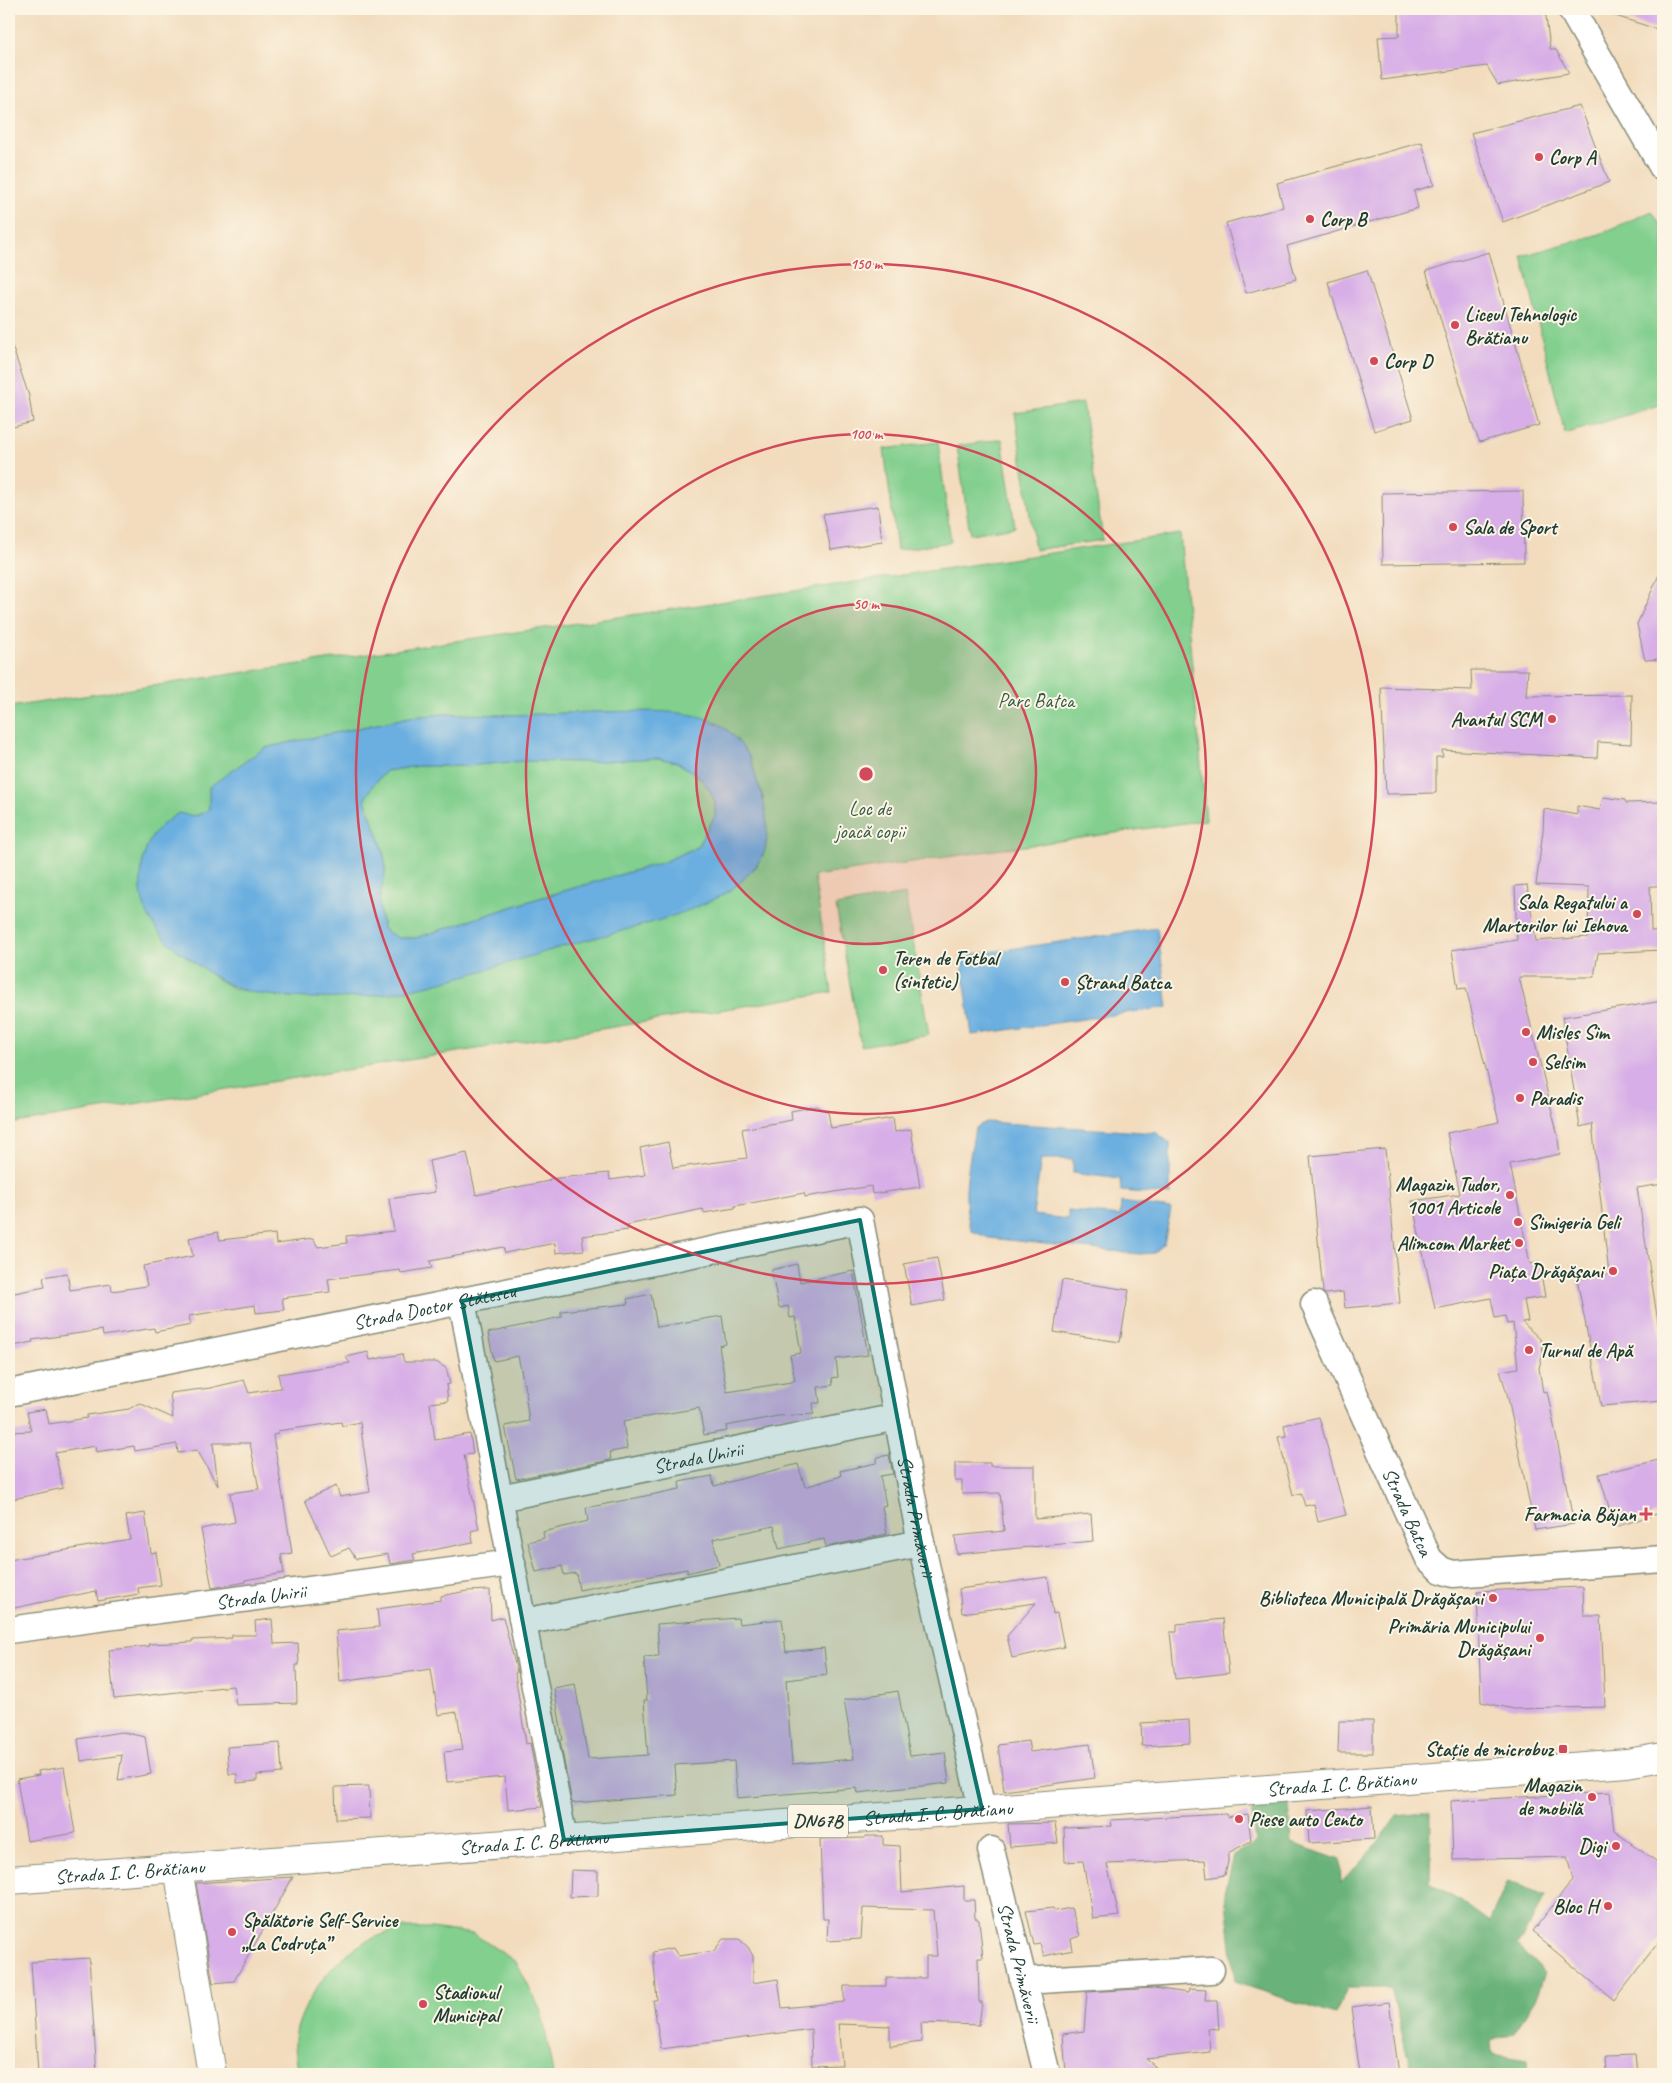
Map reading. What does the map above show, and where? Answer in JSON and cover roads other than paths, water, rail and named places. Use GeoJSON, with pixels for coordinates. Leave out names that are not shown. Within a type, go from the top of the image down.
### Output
{"type":"FeatureCollection","features":[{"type":"Feature","properties":{"kind":"main road","name":"DN67B"},"geometry":{"type":"LineString","coordinates":[[1627,1763],[1663,1757]]}},
{"type":"Feature","properties":{"kind":"main road","name":"Strada I. C. Brătianu"},"geometry":{"type":"LineString","coordinates":[[9,1880],[1627,1763]]}},
{"type":"Feature","properties":{"kind":"main road","name":"DN67B"},"geometry":{"type":"LineString","coordinates":[[1627,1763],[1663,1774]]}},
{"type":"Feature","properties":{"kind":"main road"},"geometry":{"type":"LineString","coordinates":[[178,1868],[212,2074]]}},
{"type":"Feature","properties":{"kind":"street"},"geometry":{"type":"LineString","coordinates":[[1570,9],[1663,168]]}},
{"type":"Feature","properties":{"kind":"street","name":"Strada Doctor Stătescu"},"geometry":{"type":"LineString","coordinates":[[9,1393],[860,1220]]}},
{"type":"Feature","properties":{"kind":"street","name":"Strada Primăverii"},"geometry":{"type":"LineString","coordinates":[[860,1220],[922,1543],[982,1810]]}},
{"type":"Feature","properties":{"kind":"street"},"geometry":{"type":"LineString","coordinates":[[462,1301],[564,1840]]}},
{"type":"Feature","properties":{"kind":"street","name":"Strada Batca"},"geometry":{"type":"LineString","coordinates":[[1314,1304],[1430,1559],[1441,1570],[1454,1574],[1662,1566]]}},
{"type":"Feature","properties":{"kind":"street","name":"Strada Unirii"},"geometry":{"type":"LineString","coordinates":[[500,1498],[898,1417]]}},
{"type":"Feature","properties":{"kind":"street"},"geometry":{"type":"LineString","coordinates":[[524,1622],[922,1543]]}},
{"type":"Feature","properties":{"kind":"street","name":"Strada Unirii"},"geometry":{"type":"LineString","coordinates":[[9,1630],[512,1563]]}},
{"type":"Feature","properties":{"kind":"street","name":"Strada Primăverii"},"geometry":{"type":"LineString","coordinates":[[991,1850],[1046,2074]]}},
{"type":"Feature","properties":{"kind":"street"},"geometry":{"type":"LineString","coordinates":[[1023,1981],[1211,1970]]}},
{"type":"Feature","properties":{"kind":"water"},"geometry":{"type":"Polygon","coordinates":[[[655,711],[702,717],[720,724],[739,742],[752,763],[764,802],[767,821],[767,840],[763,855],[745,878],[732,889],[721,896],[684,912],[485,970],[402,991],[372,996],[341,998],[294,997],[250,992],[227,984],[206,971],[165,939],[146,911],[141,890],[142,867],[147,848],[155,832],[169,819],[179,813],[195,816],[209,809],[209,787],[264,748],[410,717],[446,714],[517,715],[655,711]],[[657,758],[586,762],[523,761],[465,766],[418,766],[386,771],[373,785],[365,799],[385,861],[385,876],[379,904],[384,930],[398,938],[416,938],[533,900],[664,862],[697,847],[715,816],[715,802],[709,789],[697,775],[677,762],[657,758]]]}},
{"type":"Feature","properties":{"kind":"water","name":"Ștrand Batca"},"geometry":{"type":"Polygon","coordinates":[[[1157,928],[1168,1007],[972,1035],[961,956],[1157,928]]]}},
{"type":"Feature","properties":{"kind":"water"},"geometry":{"type":"Polygon","coordinates":[[[986,1122],[1157,1133],[1170,1143],[1170,1195],[1121,1191],[1120,1179],[1073,1173],[1073,1159],[1041,1159],[1033,1215],[1068,1219],[1068,1211],[1120,1216],[1121,1202],[1171,1209],[1164,1244],[1154,1253],[1139,1254],[989,1238],[972,1231],[966,1206],[968,1167],[975,1128],[986,1122]]]}},
{"type":"Feature","properties":{"kind":"place","name":"Corp A"},"geometry":{"type":"Point","coordinates":[1539,157]}},
{"type":"Feature","properties":{"kind":"place","name":"Corp B"},"geometry":{"type":"Point","coordinates":[1310,219]}},
{"type":"Feature","properties":{"kind":"place","name":"Liceul Tehnologic Brătianu"},"geometry":{"type":"Point","coordinates":[1455,325]}},
{"type":"Feature","properties":{"kind":"place","name":"Corp D"},"geometry":{"type":"Point","coordinates":[1374,361]}},
{"type":"Feature","properties":{"kind":"place","name":"Sala de Sport"},"geometry":{"type":"Point","coordinates":[1453,527]}},
{"type":"Feature","properties":{"kind":"place","name":"Avantul SCM"},"geometry":{"type":"Point","coordinates":[1552,719]}},
{"type":"Feature","properties":{"kind":"place","name":"Sala Regatului a Martorilor lui Iehova"},"geometry":{"type":"Point","coordinates":[1637,914]}},
{"type":"Feature","properties":{"kind":"place","name":"Teren de Fotbal (sintetic)"},"geometry":{"type":"Point","coordinates":[883,970]}},
{"type":"Feature","properties":{"kind":"place","name":"Ștrand Batca"},"geometry":{"type":"Point","coordinates":[1065,982]}},
{"type":"Feature","properties":{"kind":"place","name":"Misles Sim"},"geometry":{"type":"Point","coordinates":[1526,1032]}},
{"type":"Feature","properties":{"kind":"place","name":"Selsim"},"geometry":{"type":"Point","coordinates":[1533,1062]}},
{"type":"Feature","properties":{"kind":"place","name":"Paradis"},"geometry":{"type":"Point","coordinates":[1520,1098]}},
{"type":"Feature","properties":{"kind":"place","name":"Magazin Tudor, 1001 Articole"},"geometry":{"type":"Point","coordinates":[1510,1195]}},
{"type":"Feature","properties":{"kind":"place","name":"Simigeria Geli"},"geometry":{"type":"Point","coordinates":[1518,1222]}},
{"type":"Feature","properties":{"kind":"place","name":"Alimcom Market"},"geometry":{"type":"Point","coordinates":[1519,1243]}},
{"type":"Feature","properties":{"kind":"place","name":"Piața Drăgășani"},"geometry":{"type":"Point","coordinates":[1613,1271]}},
{"type":"Feature","properties":{"kind":"place","name":"Turnul de Apă"},"geometry":{"type":"Point","coordinates":[1529,1350]}},
{"type":"Feature","properties":{"kind":"place","name":"Farmacia Băjan"},"geometry":{"type":"Point","coordinates":[1646,1514]}},
{"type":"Feature","properties":{"kind":"place","name":"Biblioteca Municipală Drăgășani"},"geometry":{"type":"Point","coordinates":[1493,1598]}},
{"type":"Feature","properties":{"kind":"place","name":"Primăria Municipului Drăgășani"},"geometry":{"type":"Point","coordinates":[1540,1638]}},
{"type":"Feature","properties":{"kind":"place","name":"Stație de microbuz"},"geometry":{"type":"Point","coordinates":[1563,1749]}},
{"type":"Feature","properties":{"kind":"place","name":"Magazin de mobilă"},"geometry":{"type":"Point","coordinates":[1592,1797]}},
{"type":"Feature","properties":{"kind":"place","name":"Piese auto Cento"},"geometry":{"type":"Point","coordinates":[1239,1819]}},
{"type":"Feature","properties":{"kind":"place","name":"Digi"},"geometry":{"type":"Point","coordinates":[1616,1846]}},
{"type":"Feature","properties":{"kind":"place","name":"Bloc H"},"geometry":{"type":"Point","coordinates":[1608,1906]}},
{"type":"Feature","properties":{"kind":"place","name":"Spălătorie Self-Service „La Codruța”"},"geometry":{"type":"Point","coordinates":[232,1932]}},
{"type":"Feature","properties":{"kind":"place","name":"Stadionul Municipal"},"geometry":{"type":"Point","coordinates":[423,2004]}},
{"type":"Feature","properties":{"kind":"park label","name":"Parc Batca"},"geometry":{"type":"Point","coordinates":[1036,700]}},
{"type":"Feature","properties":{"kind":"park label","name":"Loc de joacă copii"},"geometry":{"type":"Point","coordinates":[870,820]}}]}
